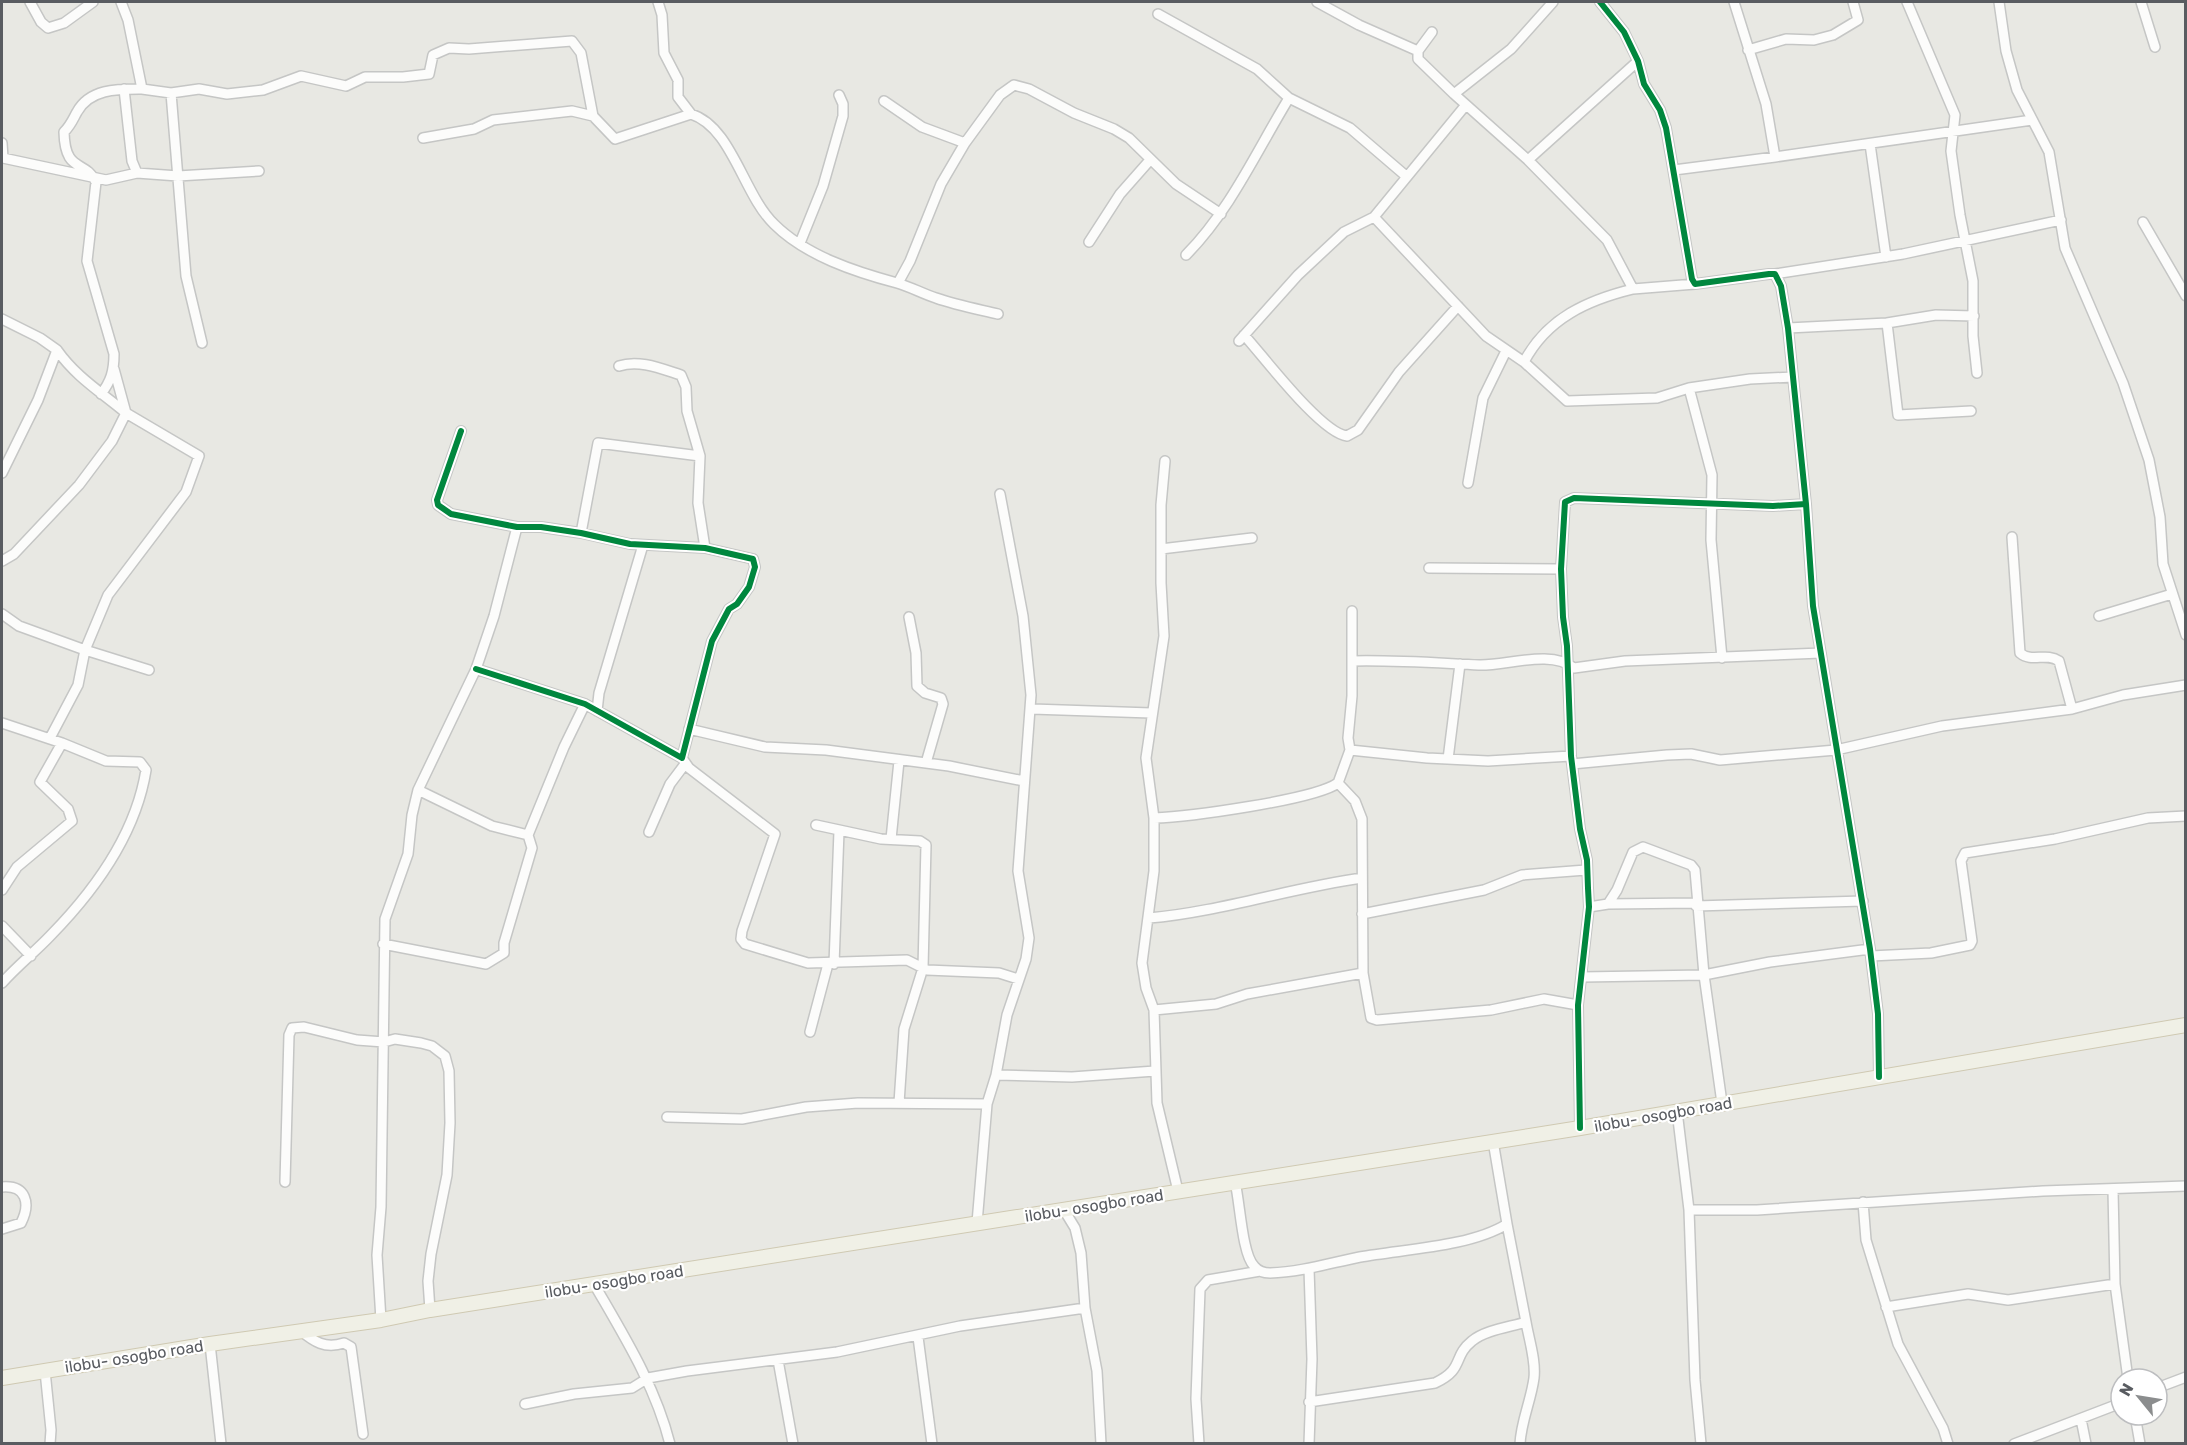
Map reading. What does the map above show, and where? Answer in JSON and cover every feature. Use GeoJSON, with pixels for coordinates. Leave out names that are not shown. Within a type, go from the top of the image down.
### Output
{"type":"FeatureCollection","features":[{"type":"Feature","properties":{"kind":"main road","name":"ilobu- osogbo road"},"geometry":{"type":"LineString","coordinates":[[2,1378],[300,1330],[381,1320],[430,1310],[1580,1128],[2186,1025]]}},
{"type":"Feature","properties":{"kind":"street"},"geometry":{"type":"LineString","coordinates":[[30,2],[41,22],[48,28],[64,23],[93,2]]}},
{"type":"Feature","properties":{"kind":"street"},"geometry":{"type":"LineString","coordinates":[[121,2],[128,20],[142,89]]}},
{"type":"Feature","properties":{"kind":"street"},"geometry":{"type":"LineString","coordinates":[[658,2],[664,53],[678,80],[678,96],[691,114],[714,128],[761,208],[774,224],[800,243],[866,275],[898,283],[953,304],[998,314]]}},
{"type":"Feature","properties":{"kind":"street"},"geometry":{"type":"LineString","coordinates":[[1317,2],[1359,25],[1418,51]]}},
{"type":"Feature","properties":{"kind":"street"},"geometry":{"type":"LineString","coordinates":[[1454,94],[1511,49],[1553,2]]}},
{"type":"Feature","properties":{"kind":"street"},"geometry":{"type":"LineString","coordinates":[[1601,2],[1624,32],[1638,62],[1644,84],[1660,110],[1674,170],[1689,274],[1695,284]]}},
{"type":"Feature","properties":{"kind":"street"},"geometry":{"type":"LineString","coordinates":[[1734,2],[1766,104],[1775,157]]}},
{"type":"Feature","properties":{"kind":"street"},"geometry":{"type":"LineString","coordinates":[[1748,50],[1786,39],[1814,40],[1833,35],[1858,20],[1853,2]]}},
{"type":"Feature","properties":{"kind":"street"},"geometry":{"type":"LineString","coordinates":[[1907,2],[1955,115],[1952,132],[1955,185],[1973,281],[1977,373]]}},
{"type":"Feature","properties":{"kind":"street"},"geometry":{"type":"LineString","coordinates":[[1999,2],[2006,51],[2022,102],[2049,152],[2071,263],[2122,383],[2149,460],[2160,517],[2163,564],[2186,634]]}},
{"type":"Feature","properties":{"kind":"street"},"geometry":{"type":"LineString","coordinates":[[2141,2],[2155,47]]}},
{"type":"Feature","properties":{"kind":"street"},"geometry":{"type":"LineString","coordinates":[[1158,14],[1257,69],[1289,98],[1355,132],[1406,176]]}},
{"type":"Feature","properties":{"kind":"street"},"geometry":{"type":"LineString","coordinates":[[1432,32],[1418,51],[1418,59],[1465,106],[1528,160],[1607,240],[1633,289]]}},
{"type":"Feature","properties":{"kind":"street"},"geometry":{"type":"LineString","coordinates":[[2,561],[14,554],[79,485],[112,441],[126,413],[114,369],[114,354],[87,261],[96,182],[93,176],[75,165],[65,149],[64,132],[74,122],[77,111],[90,98],[109,90],[124,89],[171,93],[199,89],[227,94],[263,90],[301,76],[346,86],[365,77],[429,74],[433,55],[449,48],[469,49],[572,40],[581,53],[593,116]]}},
{"type":"Feature","properties":{"kind":"street"},"geometry":{"type":"LineString","coordinates":[[1528,160],[1638,62]]}},
{"type":"Feature","properties":{"kind":"street"},"geometry":{"type":"LineString","coordinates":[[898,283],[910,261],[941,184],[965,143],[999,94],[1009,86],[1020,85],[1129,138],[1150,160],[1192,196],[1221,214]]}},
{"type":"Feature","properties":{"kind":"street"},"geometry":{"type":"LineString","coordinates":[[124,89],[132,161],[137,173]]}},
{"type":"Feature","properties":{"kind":"street"},"geometry":{"type":"LineString","coordinates":[[171,93],[186,276],[202,343]]}},
{"type":"Feature","properties":{"kind":"street"},"geometry":{"type":"LineString","coordinates":[[800,243],[823,186],[843,116],[843,104],[839,95]]}},
{"type":"Feature","properties":{"kind":"street"},"geometry":{"type":"LineString","coordinates":[[1186,255],[1221,214],[1289,98]]}},
{"type":"Feature","properties":{"kind":"street"},"geometry":{"type":"LineString","coordinates":[[884,101],[922,127],[965,143]]}},
{"type":"Feature","properties":{"kind":"street"},"geometry":{"type":"LineString","coordinates":[[1458,306],[1405,366],[1358,430],[1347,436],[1335,432],[1309,409],[1242,338],[1298,275],[1353,226],[1374,217],[1465,106]]}},
{"type":"Feature","properties":{"kind":"street"},"geometry":{"type":"LineString","coordinates":[[423,138],[474,129],[492,120],[572,111],[593,116],[615,139],[691,114]]}},
{"type":"Feature","properties":{"kind":"street"},"geometry":{"type":"LineString","coordinates":[[1674,170],[2032,120]]}},
{"type":"Feature","properties":{"kind":"street"},"geometry":{"type":"LineString","coordinates":[[2,143],[3,158],[106,180],[137,173],[178,176],[259,171]]}},
{"type":"Feature","properties":{"kind":"street"},"geometry":{"type":"LineString","coordinates":[[1870,144],[1886,257]]}},
{"type":"Feature","properties":{"kind":"street"},"geometry":{"type":"LineString","coordinates":[[1089,242],[1120,194],[1150,160]]}},
{"type":"Feature","properties":{"kind":"street"},"geometry":{"type":"LineString","coordinates":[[1374,217],[1486,336],[1524,362],[1568,401],[1657,398],[1673,395],[1689,388],[1750,379],[1793,377]]}},
{"type":"Feature","properties":{"kind":"street"},"geometry":{"type":"LineString","coordinates":[[1524,362],[1540,337],[1565,315],[1600,297],[1633,289],[1775,274],[1886,257],[2061,220]]}},
{"type":"Feature","properties":{"kind":"street"},"geometry":{"type":"LineString","coordinates":[[2144,222],[2186,296]]}},
{"type":"Feature","properties":{"kind":"street"},"geometry":{"type":"LineString","coordinates":[[1775,274],[1780,286],[1788,328],[1806,504],[1808,566],[1870,952],[1878,1014],[1879,1077]]}},
{"type":"Feature","properties":{"kind":"street"},"geometry":{"type":"LineString","coordinates":[[1788,328],[1887,323],[1936,315],[1974,316]]}},
{"type":"Feature","properties":{"kind":"street"},"geometry":{"type":"LineString","coordinates":[[2,319],[40,338],[57,350],[70,369],[126,413],[199,456],[186,492],[108,596],[85,650],[78,684],[50,738]]}},
{"type":"Feature","properties":{"kind":"street"},"geometry":{"type":"LineString","coordinates":[[1887,323],[1898,415],[1971,411]]}},
{"type":"Feature","properties":{"kind":"street"},"geometry":{"type":"LineString","coordinates":[[2,473],[38,400],[57,350]]}},
{"type":"Feature","properties":{"kind":"street"},"geometry":{"type":"LineString","coordinates":[[1468,483],[1483,398],[1506,351]]}},
{"type":"Feature","properties":{"kind":"street"},"geometry":{"type":"LineString","coordinates":[[620,366],[628,363],[649,365],[681,375],[686,387],[687,411],[700,456],[698,503],[705,548]]}},
{"type":"Feature","properties":{"kind":"street"},"geometry":{"type":"LineString","coordinates":[[101,394],[110,383],[114,369]]}},
{"type":"Feature","properties":{"kind":"street"},"geometry":{"type":"LineString","coordinates":[[1689,388],[1710,467],[1711,540],[1722,658]]}},
{"type":"Feature","properties":{"kind":"street"},"geometry":{"type":"LineString","coordinates":[[461,431],[439,489],[438,505],[451,514],[517,527],[541,527],[644,545],[705,548],[753,559],[755,567],[749,587],[737,604],[729,609],[712,641],[689,729],[684,761],[670,784],[649,832]]}},
{"type":"Feature","properties":{"kind":"street"},"geometry":{"type":"LineString","coordinates":[[581,533],[598,442],[700,456]]}},
{"type":"Feature","properties":{"kind":"street"},"geometry":{"type":"LineString","coordinates":[[1165,461],[1161,549],[1164,636],[1146,758],[1154,818],[1154,871],[1142,963],[1146,988],[1154,1010],[1155,1071],[1163,1135],[1178,1191]]}},
{"type":"Feature","properties":{"kind":"street"},"geometry":{"type":"LineString","coordinates":[[977,1223],[987,1104],[996,1075],[1007,1015],[1026,959],[1029,938],[1018,871],[1032,709],[1023,616],[1000,494]]}},
{"type":"Feature","properties":{"kind":"street"},"geometry":{"type":"LineString","coordinates":[[1580,1128],[1578,1005],[1589,908],[1587,860],[1580,829],[1572,760],[1561,569],[1564,504],[1568,499],[1806,504]]}},
{"type":"Feature","properties":{"kind":"street"},"geometry":{"type":"LineString","coordinates":[[381,1320],[377,1255],[381,1207],[385,919],[408,854],[412,815],[418,790],[476,669],[494,615],[517,527]]}},
{"type":"Feature","properties":{"kind":"street"},"geometry":{"type":"LineString","coordinates":[[2012,537],[2020,653],[2029,658],[2047,657],[2059,661],[2072,709]]}},
{"type":"Feature","properties":{"kind":"street"},"geometry":{"type":"LineString","coordinates":[[1161,549],[1252,538]]}},
{"type":"Feature","properties":{"kind":"street"},"geometry":{"type":"LineString","coordinates":[[597,711],[599,693],[644,545]]}},
{"type":"Feature","properties":{"kind":"street"},"geometry":{"type":"LineString","coordinates":[[1429,568],[1561,569]]}},
{"type":"Feature","properties":{"kind":"street"},"geometry":{"type":"LineString","coordinates":[[2100,616],[2172,594]]}},
{"type":"Feature","properties":{"kind":"street"},"geometry":{"type":"LineString","coordinates":[[1338,783],[1350,750],[1347,738],[1353,661],[1352,611]]}},
{"type":"Feature","properties":{"kind":"street"},"geometry":{"type":"LineString","coordinates":[[2,614],[19,626],[149,670]]}},
{"type":"Feature","properties":{"kind":"street"},"geometry":{"type":"LineString","coordinates":[[909,617],[916,653],[917,686],[925,693],[941,698],[943,704],[926,763]]}},
{"type":"Feature","properties":{"kind":"street"},"geometry":{"type":"LineString","coordinates":[[1353,661],[1481,665],[1531,660],[1567,663],[1574,668],[1625,661],[1821,653]]}},
{"type":"Feature","properties":{"kind":"street"},"geometry":{"type":"LineString","coordinates":[[1448,759],[1460,664]]}},
{"type":"Feature","properties":{"kind":"street"},"geometry":{"type":"LineString","coordinates":[[476,669],[585,704],[684,761],[775,834],[751,900],[741,935],[743,943],[808,963],[897,960],[913,962],[923,968],[999,974],[1018,979]]}},
{"type":"Feature","properties":{"kind":"street"},"geometry":{"type":"LineString","coordinates":[[1350,750],[1488,761],[1572,760],[1691,754],[1720,760],[1836,750],[1942,726],[2072,709],[2122,695],[2186,685]]}},
{"type":"Feature","properties":{"kind":"street"},"geometry":{"type":"LineString","coordinates":[[383,944],[486,964],[504,953],[504,943],[532,848],[528,835],[564,747],[585,704]]}},
{"type":"Feature","properties":{"kind":"street"},"geometry":{"type":"LineString","coordinates":[[1032,709],[1151,713]]}},
{"type":"Feature","properties":{"kind":"street"},"geometry":{"type":"LineString","coordinates":[[2,723],[50,738],[106,761],[140,762],[146,770],[134,821],[119,846],[75,907],[31,956],[2,983]]}},
{"type":"Feature","properties":{"kind":"street"},"geometry":{"type":"LineString","coordinates":[[689,729],[765,747],[826,750],[926,763],[1024,782]]}},
{"type":"Feature","properties":{"kind":"street"},"geometry":{"type":"LineString","coordinates":[[2,890],[17,867],[72,821],[68,809],[40,782],[62,743]]}},
{"type":"Feature","properties":{"kind":"street"},"geometry":{"type":"LineString","coordinates":[[891,839],[899,761]]}},
{"type":"Feature","properties":{"kind":"street"},"geometry":{"type":"LineString","coordinates":[[1154,818],[1224,810],[1309,793],[1338,783]]}},
{"type":"Feature","properties":{"kind":"street"},"geometry":{"type":"LineString","coordinates":[[1338,783],[1355,801],[1362,819],[1363,973],[1370,1015],[1374,1019],[1450,1015],[1521,1006],[1544,999],[1578,1005]]}},
{"type":"Feature","properties":{"kind":"street"},"geometry":{"type":"LineString","coordinates":[[418,790],[492,826],[528,835]]}},
{"type":"Feature","properties":{"kind":"street"},"geometry":{"type":"LineString","coordinates":[[1582,977],[1704,975],[1770,962],[1870,952],[1931,953],[1970,945],[1972,941],[1961,861],[1965,854],[2055,839],[2148,818],[2186,816]]}},
{"type":"Feature","properties":{"kind":"street"},"geometry":{"type":"LineString","coordinates":[[816,825],[839,831],[920,841],[926,845],[923,968],[904,1029],[899,1103]]}},
{"type":"Feature","properties":{"kind":"street"},"geometry":{"type":"LineString","coordinates":[[810,1032],[831,964],[839,831]]}},
{"type":"Feature","properties":{"kind":"street"},"geometry":{"type":"LineString","coordinates":[[1608,904],[1617,890],[1633,852],[1643,848],[1691,865],[1695,870],[1696,904],[1704,975],[1722,1103]]}},
{"type":"Feature","properties":{"kind":"street"},"geometry":{"type":"LineString","coordinates":[[1362,914],[1484,890],[1522,874],[1586,870]]}},
{"type":"Feature","properties":{"kind":"street"},"geometry":{"type":"LineString","coordinates":[[1149,918],[1177,915],[1313,885],[1362,878]]}},
{"type":"Feature","properties":{"kind":"street"},"geometry":{"type":"LineString","coordinates":[[1589,908],[1608,904],[1863,901]]}},
{"type":"Feature","properties":{"kind":"street"},"geometry":{"type":"LineString","coordinates":[[2,926],[31,956]]}},
{"type":"Feature","properties":{"kind":"street"},"geometry":{"type":"LineString","coordinates":[[1154,1010],[1216,1004],[1247,994],[1363,973]]}},
{"type":"Feature","properties":{"kind":"street"},"geometry":{"type":"LineString","coordinates":[[285,1182],[285,1119],[289,1035],[292,1028],[304,1027],[343,1038],[384,1042],[395,1040],[432,1046],[442,1052],[448,1062],[450,1123],[447,1175],[431,1254],[428,1281],[430,1310]]}},
{"type":"Feature","properties":{"kind":"street"},"geometry":{"type":"LineString","coordinates":[[384,1030],[395,1040]]}},
{"type":"Feature","properties":{"kind":"street"},"geometry":{"type":"LineString","coordinates":[[996,1075],[1072,1077],[1155,1071]]}},
{"type":"Feature","properties":{"kind":"street"},"geometry":{"type":"LineString","coordinates":[[667,1117],[742,1119],[833,1104],[987,1104]]}},
{"type":"Feature","properties":{"kind":"street"},"geometry":{"type":"LineString","coordinates":[[1677,1111],[1689,1210],[1695,1380],[1701,1443]]}},
{"type":"Feature","properties":{"kind":"street"},"geometry":{"type":"LineString","coordinates":[[1493,1141],[1534,1366],[1534,1381],[1521,1424],[1520,1443]]}},
{"type":"Feature","properties":{"kind":"street"},"geometry":{"type":"LineString","coordinates":[[1235,1182],[1241,1205],[1244,1247],[1253,1265],[1260,1271]]}},
{"type":"Feature","properties":{"kind":"street"},"geometry":{"type":"LineString","coordinates":[[1689,1210],[1757,1210],[2043,1191],[2186,1186]]}},
{"type":"Feature","properties":{"kind":"street"},"geometry":{"type":"LineString","coordinates":[[2,1187],[18,1188],[23,1192],[26,1207],[21,1223],[2,1229]]}},
{"type":"Feature","properties":{"kind":"street"},"geometry":{"type":"LineString","coordinates":[[2113,1190],[2115,1284],[2126,1367]]}},
{"type":"Feature","properties":{"kind":"street"},"geometry":{"type":"LineString","coordinates":[[1863,1202],[1866,1240],[1898,1344],[1943,1428],[1948,1443]]}},
{"type":"Feature","properties":{"kind":"street"},"geometry":{"type":"LineString","coordinates":[[1064,1210],[1075,1228],[1081,1253],[1085,1308],[1097,1371],[1101,1443]]}},
{"type":"Feature","properties":{"kind":"street"},"geometry":{"type":"LineString","coordinates":[[1199,1443],[1196,1399],[1200,1289],[1208,1280],[1260,1271],[1268,1273],[1309,1269],[1485,1235],[1507,1224]]}},
{"type":"Feature","properties":{"kind":"street"},"geometry":{"type":"LineString","coordinates":[[1309,1269],[1312,1359],[1309,1443]]}},
{"type":"Feature","properties":{"kind":"street"},"geometry":{"type":"LineString","coordinates":[[594,1284],[648,1378],[662,1412],[670,1443]]}},
{"type":"Feature","properties":{"kind":"street"},"geometry":{"type":"LineString","coordinates":[[1887,1307],[1968,1294],[2008,1300],[2115,1284]]}},
{"type":"Feature","properties":{"kind":"street"},"geometry":{"type":"LineString","coordinates":[[525,1404],[574,1394],[632,1388],[648,1378],[687,1371],[778,1360],[918,1337],[960,1326],[1085,1308]]}},
{"type":"Feature","properties":{"kind":"street"},"geometry":{"type":"LineString","coordinates":[[1309,1402],[1435,1383],[1453,1373],[1465,1348],[1478,1337],[1526,1322]]}},
{"type":"Feature","properties":{"kind":"street"},"geometry":{"type":"LineString","coordinates":[[300,1330],[316,1344],[336,1346],[344,1343],[351,1347],[363,1434]]}},
{"type":"Feature","properties":{"kind":"street"},"geometry":{"type":"LineString","coordinates":[[918,1337],[932,1443]]}},
{"type":"Feature","properties":{"kind":"street"},"geometry":{"type":"LineString","coordinates":[[210,1344],[221,1443]]}},
{"type":"Feature","properties":{"kind":"street"},"geometry":{"type":"LineString","coordinates":[[778,1360],[793,1443]]}},
{"type":"Feature","properties":{"kind":"street"},"geometry":{"type":"LineString","coordinates":[[45,1371],[51,1430],[50,1443]]}},
{"type":"Feature","properties":{"kind":"street"},"geometry":{"type":"LineString","coordinates":[[2169,1383],[2186,1377]]}},
{"type":"Feature","properties":{"kind":"street"},"geometry":{"type":"LineString","coordinates":[[2014,1443],[2109,1408]]}},
{"type":"Feature","properties":{"kind":"street"},"geometry":{"type":"LineString","coordinates":[[2082,1419],[2086,1443]]}},
{"type":"Feature","properties":{"kind":"street"},"geometry":{"type":"LineString","coordinates":[[2137,1427],[2140,1443]]}},
{"type":"Feature","properties":{"kind":"cycle path"},"geometry":{"type":"LineString","coordinates":[[1600,2],[1624,32],[1638,61],[1644,84],[1660,110],[1666,128],[1692,279],[1695,284],[1775,274],[1781,286],[1788,328],[1806,504],[1813,606],[1870,949],[1878,1014],[1879,1077]]}},
{"type":"Feature","properties":{"kind":"cycle path"},"geometry":{"type":"LineString","coordinates":[[461,431],[437,500],[438,505],[451,514],[517,527],[541,527],[581,533],[630,544],[705,548],[753,559],[755,567],[749,587],[737,604],[729,609],[712,641],[682,758],[585,704],[476,669]]}},
{"type":"Feature","properties":{"kind":"cycle path"},"geometry":{"type":"LineString","coordinates":[[1580,1128],[1578,1005],[1589,907],[1587,860],[1580,829],[1571,756],[1567,646],[1561,569],[1565,502],[1574,498],[1773,506],[1806,504]]}}]}
